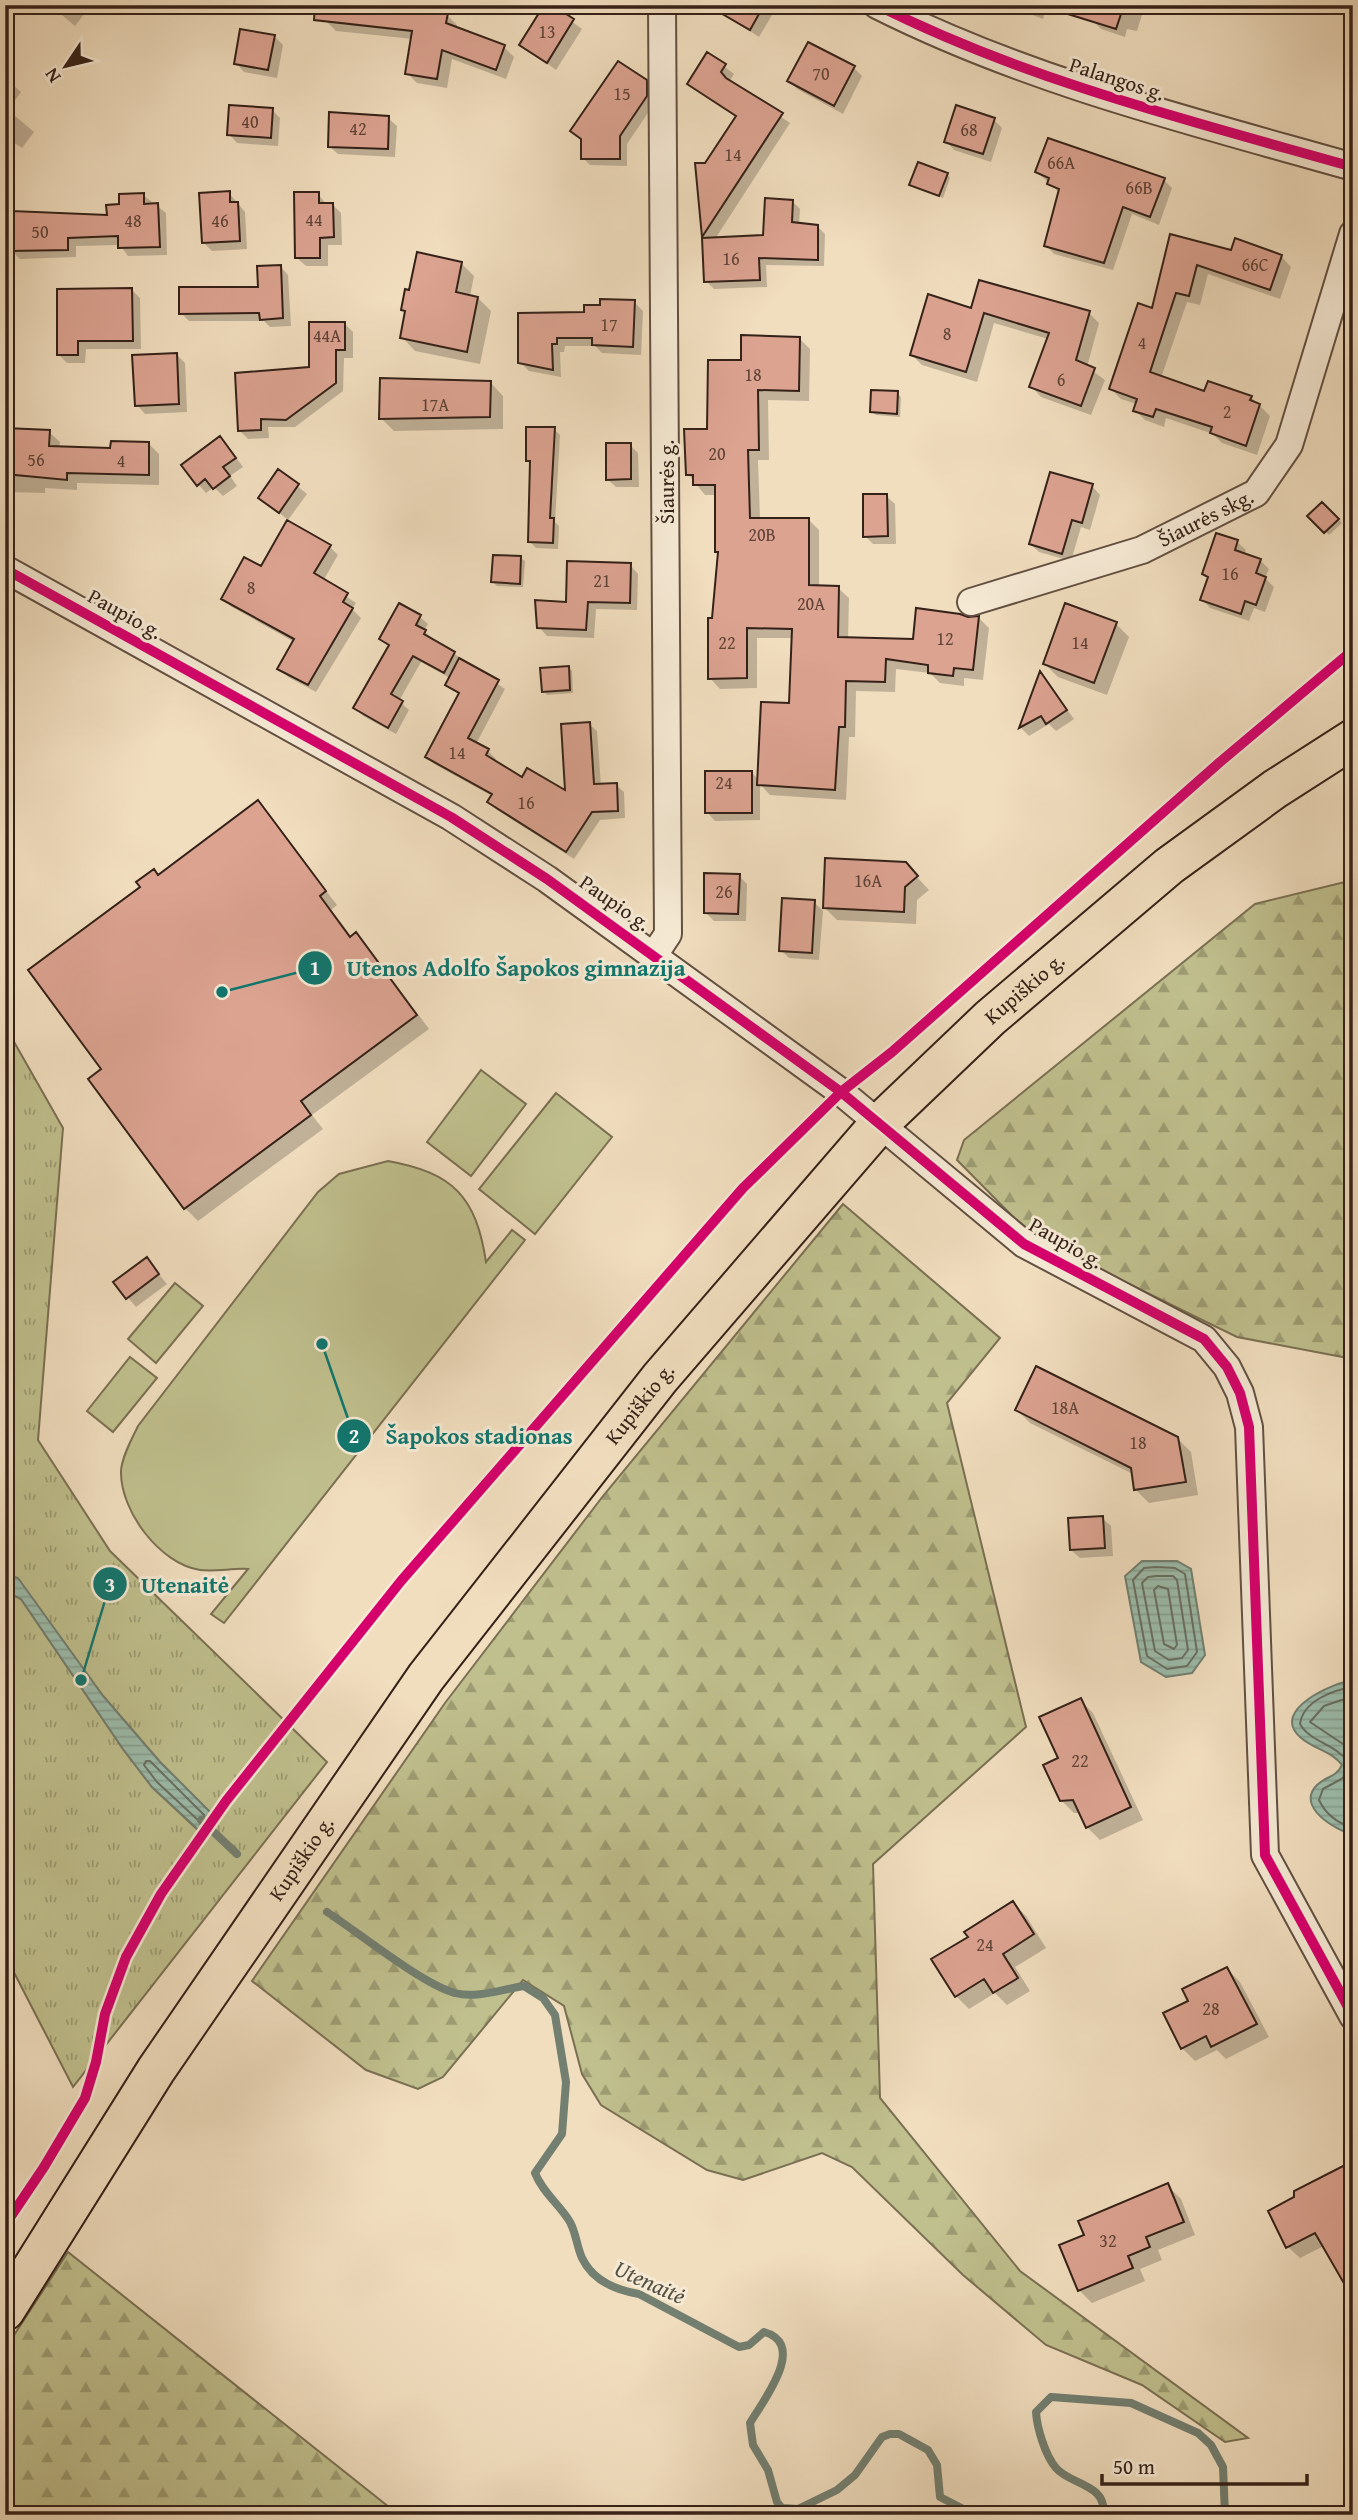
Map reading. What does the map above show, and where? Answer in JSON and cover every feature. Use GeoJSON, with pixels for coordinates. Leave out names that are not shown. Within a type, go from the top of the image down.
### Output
{"type":"FeatureCollection","features":[{"type":"Feature","properties":{"kind":"main road","name":"Kupiškio g."},"geometry":{"type":"LineString","coordinates":[[7,2303],[156,2070],[426,1677],[660,1378],[880,1124],[989,1018],[1148,883],[1275,789],[1353,739]]}},
{"type":"Feature","properties":{"kind":"street","name":"Šiaurės g."},"geometry":{"type":"LineString","coordinates":[[654,955],[668,934],[662,5]]}},
{"type":"Feature","properties":{"kind":"street","name":"Palangos g."},"geometry":{"type":"LineString","coordinates":[[877,5],[987,55],[1146,110],[1353,167]]}},
{"type":"Feature","properties":{"kind":"street","name":"Šiaurės skg."},"geometry":{"type":"LineString","coordinates":[[971,602],[1142,550],[1256,493],[1289,446],[1353,234]]}},
{"type":"Feature","properties":{"kind":"street","name":"Paupio g."},"geometry":{"type":"LineString","coordinates":[[5,569],[451,817],[547,879],[654,955],[880,1124],[1024,1244],[1204,1339],[1227,1367],[1240,1393],[1249,1427],[1261,1820],[1265,1855],[1353,2016]]}},
{"type":"Feature","properties":{"kind":"green space"},"geometry":{"type":"Polygon","coordinates":[[[1353,880],[1353,1359],[1237,1337],[1080,1260],[1040,1244],[957,1160],[964,1140],[1255,904],[1353,880]]]}},
{"type":"Feature","properties":{"kind":"green space"},"geometry":{"type":"Polygon","coordinates":[[[5,1026],[63,1128],[38,1440],[110,1551],[327,1762],[73,2087],[5,1955],[5,1591],[21,1599],[152,1787],[202,1834],[215,1817],[160,1762],[103,1696],[18,1579],[5,1574],[5,1259],[9,1249],[8,1226],[5,1223],[5,1026]]]}},
{"type":"Feature","properties":{"kind":"green space"},"geometry":{"type":"Polygon","coordinates":[[[481,1070],[526,1104],[471,1176],[427,1142],[481,1070]]]}},
{"type":"Feature","properties":{"kind":"green space"},"geometry":{"type":"Polygon","coordinates":[[[556,1093],[612,1137],[535,1234],[479,1189],[556,1093]]]}},
{"type":"Feature","properties":{"kind":"green space"},"geometry":{"type":"Polygon","coordinates":[[[388,1161],[430,1173],[458,1192],[476,1220],[486,1262],[512,1230],[525,1240],[224,1623],[211,1614],[248,1569],[200,1570],[185,1566],[157,1547],[135,1518],[127,1502],[121,1471],[125,1454],[138,1426],[318,1192],[339,1174],[388,1161]]]}},
{"type":"Feature","properties":{"kind":"green space"},"geometry":{"type":"Polygon","coordinates":[[[843,1204],[1000,1338],[947,1403],[1026,1727],[873,1864],[880,2098],[1020,2271],[1248,2438],[1225,2442],[1142,2385],[1046,2345],[963,2275],[852,2167],[822,2153],[743,2180],[707,2170],[601,2105],[582,2074],[564,2006],[523,1980],[443,2077],[418,2089],[366,2070],[252,1981],[445,1703],[603,1496],[843,1204]]]}},
{"type":"Feature","properties":{"kind":"green space"},"geometry":{"type":"Polygon","coordinates":[[[175,1283],[203,1306],[156,1363],[128,1339],[175,1283]]]}},
{"type":"Feature","properties":{"kind":"green space"},"geometry":{"type":"Polygon","coordinates":[[[130,1357],[157,1378],[113,1432],[87,1411],[130,1357]]]}},
{"type":"Feature","properties":{"kind":"green space"},"geometry":{"type":"Polygon","coordinates":[[[68,2252],[399,2515],[5,2515],[5,2349],[68,2252]]]}},
{"type":"Feature","properties":{"kind":"water"},"geometry":{"type":"Polygon","coordinates":[[[1142,1561],[1177,1561],[1191,1569],[1205,1655],[1192,1673],[1166,1677],[1141,1662],[1125,1576],[1142,1561]]]}},
{"type":"Feature","properties":{"kind":"water"},"geometry":{"type":"Polygon","coordinates":[[[5,1574],[18,1578],[103,1696],[160,1762],[215,1817],[203,1834],[152,1787],[123,1749],[21,1599],[5,1591],[5,1574]]]}},
{"type":"Feature","properties":{"kind":"water"},"geometry":{"type":"Polygon","coordinates":[[[1353,1680],[1353,1835],[1328,1823],[1314,1809],[1312,1793],[1317,1785],[1337,1772],[1342,1765],[1333,1756],[1300,1737],[1293,1727],[1293,1717],[1298,1708],[1320,1692],[1353,1680]]]}},
{"type":"Feature","properties":{"kind":"building"},"geometry":{"type":"Polygon","coordinates":[[[315,5],[403,5],[448,13],[446,23],[505,45],[496,70],[442,50],[437,79],[405,74],[412,31],[314,20],[315,5]]]}},
{"type":"Feature","properties":{"kind":"building"},"geometry":{"type":"Polygon","coordinates":[[[544,5],[552,5],[574,19],[547,63],[519,45],[544,5]]]}},
{"type":"Feature","properties":{"kind":"building"},"geometry":{"type":"Polygon","coordinates":[[[707,5],[764,5],[750,30],[707,5]]]}},
{"type":"Feature","properties":{"kind":"building"},"geometry":{"type":"Polygon","coordinates":[[[1056,5],[1124,5],[1116,29],[1055,10],[1056,5]]]}},
{"type":"Feature","properties":{"kind":"building"},"geometry":{"type":"Polygon","coordinates":[[[240,29],[275,35],[268,70],[234,64],[240,29]]]}},
{"type":"Feature","properties":{"kind":"building"},"geometry":{"type":"Polygon","coordinates":[[[808,42],[855,66],[834,106],[787,81],[808,42]]]}},
{"type":"Feature","properties":{"kind":"building"},"geometry":{"type":"Polygon","coordinates":[[[707,52],[726,64],[721,72],[726,78],[783,113],[702,237],[695,163],[705,163],[736,116],[687,84],[707,52]]]}},
{"type":"Feature","properties":{"kind":"building"},"geometry":{"type":"Polygon","coordinates":[[[618,61],[647,80],[647,96],[620,136],[620,159],[581,159],[581,139],[570,131],[618,61]]]}},
{"type":"Feature","properties":{"kind":"building"},"geometry":{"type":"Polygon","coordinates":[[[229,105],[273,108],[271,138],[227,135],[229,105]]]}},
{"type":"Feature","properties":{"kind":"building"},"geometry":{"type":"Polygon","coordinates":[[[956,105],[995,118],[983,154],[944,142],[956,105]]]}},
{"type":"Feature","properties":{"kind":"building"},"geometry":{"type":"Polygon","coordinates":[[[329,112],[389,116],[388,149],[328,147],[329,112]]]}},
{"type":"Feature","properties":{"kind":"building"},"geometry":{"type":"Polygon","coordinates":[[[1048,138],[1165,178],[1150,217],[1123,207],[1104,263],[1044,246],[1059,189],[1047,184],[1049,178],[1035,172],[1048,138]]]}},
{"type":"Feature","properties":{"kind":"building"},"geometry":{"type":"Polygon","coordinates":[[[918,162],[948,173],[939,196],[909,185],[918,162]]]}},
{"type":"Feature","properties":{"kind":"building"},"geometry":{"type":"Polygon","coordinates":[[[230,191],[230,202],[238,202],[240,241],[202,243],[199,193],[230,191]]]}},
{"type":"Feature","properties":{"kind":"building"},"geometry":{"type":"Polygon","coordinates":[[[294,192],[319,192],[319,203],[333,203],[334,237],[320,238],[320,258],[295,258],[294,192]]]}},
{"type":"Feature","properties":{"kind":"building"},"geometry":{"type":"Polygon","coordinates":[[[144,193],[144,204],[158,203],[160,247],[118,248],[118,236],[68,238],[68,250],[10,251],[12,211],[107,215],[106,205],[119,204],[119,194],[144,193]]]}},
{"type":"Feature","properties":{"kind":"building"},"geometry":{"type":"Polygon","coordinates":[[[765,198],[793,200],[792,222],[818,225],[818,260],[759,258],[760,280],[704,282],[702,238],[763,235],[765,198]]]}},
{"type":"Feature","properties":{"kind":"building"},"geometry":{"type":"Polygon","coordinates":[[[1170,234],[1231,250],[1235,238],[1282,255],[1270,290],[1197,265],[1189,296],[1176,293],[1150,372],[1204,391],[1208,381],[1252,396],[1250,400],[1260,404],[1246,446],[1210,433],[1212,427],[1156,409],[1153,417],[1133,411],[1137,399],[1109,389],[1138,303],[1152,308],[1170,234]]]}},
{"type":"Feature","properties":{"kind":"building"},"geometry":{"type":"Polygon","coordinates":[[[417,252],[462,262],[456,292],[478,297],[467,352],[400,338],[405,311],[401,310],[405,289],[409,290],[417,252]]]}},
{"type":"Feature","properties":{"kind":"building"},"geometry":{"type":"Polygon","coordinates":[[[281,265],[283,318],[260,320],[259,313],[179,314],[179,287],[258,287],[257,266],[281,265]]]}},
{"type":"Feature","properties":{"kind":"building"},"geometry":{"type":"Polygon","coordinates":[[[979,280],[1090,311],[1076,360],[1095,368],[1081,406],[1029,387],[1049,333],[984,313],[966,372],[910,355],[928,294],[971,308],[979,280]]]}},
{"type":"Feature","properties":{"kind":"building"},"geometry":{"type":"Polygon","coordinates":[[[132,288],[133,341],[78,341],[78,355],[57,355],[57,289],[132,288]]]}},
{"type":"Feature","properties":{"kind":"building"},"geometry":{"type":"Polygon","coordinates":[[[600,299],[635,300],[633,347],[592,345],[592,338],[557,338],[557,344],[552,344],[553,370],[518,363],[518,313],[584,312],[584,305],[600,305],[600,299]]]}},
{"type":"Feature","properties":{"kind":"building"},"geometry":{"type":"Polygon","coordinates":[[[309,322],[345,322],[345,350],[336,350],[336,383],[286,420],[261,419],[261,430],[238,431],[235,373],[309,367],[309,322]]]}},
{"type":"Feature","properties":{"kind":"building"},"geometry":{"type":"Polygon","coordinates":[[[741,335],[800,337],[799,391],[758,390],[759,450],[748,450],[750,518],[809,518],[809,585],[839,586],[838,637],[913,639],[916,608],[968,617],[979,616],[973,670],[954,668],[953,676],[928,673],[928,665],[886,659],[885,682],[846,681],[845,727],[839,727],[835,790],[757,785],[761,702],[789,703],[792,629],[747,628],[747,678],[708,679],[708,618],[712,618],[718,552],[715,552],[715,485],[693,485],[693,475],[686,475],[684,429],[707,429],[708,360],[741,360],[741,335]]]}},
{"type":"Feature","properties":{"kind":"building"},"geometry":{"type":"Polygon","coordinates":[[[177,353],[179,404],[135,406],[132,355],[177,353]]]}},
{"type":"Feature","properties":{"kind":"building"},"geometry":{"type":"Polygon","coordinates":[[[380,378],[491,381],[490,417],[379,419],[380,378]]]}},
{"type":"Feature","properties":{"kind":"building"},"geometry":{"type":"Polygon","coordinates":[[[871,390],[898,391],[897,414],[870,412],[871,390]]]}},
{"type":"Feature","properties":{"kind":"building"},"geometry":{"type":"Polygon","coordinates":[[[526,427],[555,427],[550,518],[554,518],[553,543],[528,542],[530,461],[526,461],[526,427]]]}},
{"type":"Feature","properties":{"kind":"building"},"geometry":{"type":"Polygon","coordinates":[[[5,428],[50,430],[49,446],[110,448],[111,441],[149,442],[149,475],[67,473],[67,480],[5,474],[5,428]]]}},
{"type":"Feature","properties":{"kind":"building"},"geometry":{"type":"Polygon","coordinates":[[[220,436],[236,458],[223,467],[230,476],[213,489],[205,479],[197,486],[181,465],[220,436]]]}},
{"type":"Feature","properties":{"kind":"building"},"geometry":{"type":"Polygon","coordinates":[[[606,443],[631,443],[631,479],[606,480],[606,443]]]}},
{"type":"Feature","properties":{"kind":"building"},"geometry":{"type":"Polygon","coordinates":[[[278,469],[299,484],[279,513],[258,498],[278,469]]]}},
{"type":"Feature","properties":{"kind":"building"},"geometry":{"type":"Polygon","coordinates":[[[1050,472],[1093,484],[1082,523],[1072,520],[1062,554],[1029,544],[1050,472]]]}},
{"type":"Feature","properties":{"kind":"building"},"geometry":{"type":"Polygon","coordinates":[[[863,494],[887,494],[888,536],[863,537],[863,494]]]}},
{"type":"Feature","properties":{"kind":"building"},"geometry":{"type":"Polygon","coordinates":[[[1322,502],[1339,519],[1324,533],[1307,516],[1322,502]]]}},
{"type":"Feature","properties":{"kind":"building"},"geometry":{"type":"Polygon","coordinates":[[[287,520],[331,545],[314,573],[348,593],[343,602],[353,608],[308,685],[277,669],[294,639],[221,599],[244,557],[261,566],[287,520]]]}},
{"type":"Feature","properties":{"kind":"building"},"geometry":{"type":"Polygon","coordinates":[[[1216,533],[1238,540],[1235,550],[1261,559],[1256,573],[1266,577],[1256,605],[1245,601],[1241,614],[1200,600],[1208,577],[1202,574],[1216,533]]]}},
{"type":"Feature","properties":{"kind":"building"},"geometry":{"type":"Polygon","coordinates":[[[493,555],[521,556],[520,584],[491,582],[493,555]]]}},
{"type":"Feature","properties":{"kind":"building"},"geometry":{"type":"Polygon","coordinates":[[[567,561],[631,563],[630,603],[588,602],[586,630],[537,628],[535,600],[566,602],[567,561]]]}},
{"type":"Feature","properties":{"kind":"building"},"geometry":{"type":"Polygon","coordinates":[[[399,603],[421,615],[416,625],[426,630],[424,634],[455,652],[444,673],[413,656],[391,694],[403,701],[388,728],[353,708],[389,645],[379,639],[399,603]]]}},
{"type":"Feature","properties":{"kind":"building"},"geometry":{"type":"Polygon","coordinates":[[[1065,603],[1117,622],[1094,683],[1043,664],[1065,603]]]}},
{"type":"Feature","properties":{"kind":"building"},"geometry":{"type":"Polygon","coordinates":[[[459,658],[499,680],[468,738],[489,749],[486,755],[522,777],[527,768],[565,790],[561,724],[590,722],[594,784],[617,783],[618,811],[592,812],[566,852],[487,802],[492,794],[425,757],[459,693],[445,685],[459,658]]]}},
{"type":"Feature","properties":{"kind":"building"},"geometry":{"type":"Polygon","coordinates":[[[569,666],[570,690],[542,692],[540,668],[569,666]]]}},
{"type":"Feature","properties":{"kind":"building"},"geometry":{"type":"Polygon","coordinates":[[[1040,671],[1067,710],[1046,724],[1041,716],[1019,728],[1040,671]]]}},
{"type":"Feature","properties":{"kind":"building"},"geometry":{"type":"Polygon","coordinates":[[[705,771],[752,771],[752,813],[705,813],[705,771]]]}},
{"type":"Feature","properties":{"kind":"building"},"geometry":{"type":"Polygon","coordinates":[[[258,800],[326,891],[320,896],[350,937],[356,932],[417,1015],[301,1101],[311,1115],[184,1209],[88,1079],[101,1069],[28,970],[140,887],[136,882],[154,869],[158,875],[258,800]]]}},
{"type":"Feature","properties":{"kind":"building"},"geometry":{"type":"Polygon","coordinates":[[[825,858],[906,862],[918,876],[905,887],[904,912],[823,908],[825,858]]]}},
{"type":"Feature","properties":{"kind":"building"},"geometry":{"type":"Polygon","coordinates":[[[704,873],[740,874],[738,914],[704,913],[704,873]]]}},
{"type":"Feature","properties":{"kind":"building"},"geometry":{"type":"Polygon","coordinates":[[[782,898],[815,900],[812,953],[779,951],[782,898]]]}},
{"type":"Feature","properties":{"kind":"building"},"geometry":{"type":"Polygon","coordinates":[[[147,1257],[159,1274],[126,1299],[113,1282],[147,1257]]]}},
{"type":"Feature","properties":{"kind":"building"},"geometry":{"type":"Polygon","coordinates":[[[1036,1366],[1178,1437],[1186,1482],[1134,1490],[1131,1468],[1015,1410],[1036,1366]]]}},
{"type":"Feature","properties":{"kind":"building"},"geometry":{"type":"Polygon","coordinates":[[[1103,1516],[1105,1548],[1070,1550],[1068,1518],[1103,1516]]]}},
{"type":"Feature","properties":{"kind":"building"},"geometry":{"type":"Polygon","coordinates":[[[1081,1698],[1131,1807],[1086,1828],[1073,1800],[1060,1801],[1043,1765],[1058,1758],[1039,1717],[1081,1698]]]}},
{"type":"Feature","properties":{"kind":"building"},"geometry":{"type":"Polygon","coordinates":[[[1013,1901],[1034,1934],[1003,1954],[1018,1978],[993,1993],[984,1979],[955,1997],[931,1959],[968,1937],[964,1932],[1013,1901]]]}},
{"type":"Feature","properties":{"kind":"building"},"geometry":{"type":"Polygon","coordinates":[[[1227,1967],[1257,2024],[1211,2047],[1206,2036],[1181,2049],[1163,2013],[1188,2001],[1182,1989],[1227,1967]]]}},
{"type":"Feature","properties":{"kind":"building"},"geometry":{"type":"Polygon","coordinates":[[[1353,2161],[1353,2299],[1315,2233],[1286,2248],[1268,2211],[1294,2197],[1294,2191],[1353,2161]]]}},
{"type":"Feature","properties":{"kind":"building"},"geometry":{"type":"Polygon","coordinates":[[[1168,2183],[1184,2222],[1146,2237],[1150,2247],[1128,2256],[1133,2268],[1078,2291],[1059,2245],[1084,2235],[1078,2221],[1168,2183]]]}},
{"type":"Feature","properties":{"kind":"waterway","name":"Utenaitė"},"geometry":{"type":"LineString","coordinates":[[201,1820],[237,1854]]}},
{"type":"Feature","properties":{"kind":"waterway","name":"Utenaitė"},"geometry":{"type":"LineString","coordinates":[[327,1912],[409,1969],[442,1988],[472,1995],[524,1986],[543,1998],[555,2015],[566,2082],[562,2134],[535,2173],[542,2187],[570,2222],[587,2266],[606,2283],[639,2294],[739,2347],[749,2345],[764,2332],[777,2338],[782,2348],[778,2374],[750,2423],[753,2445],[768,2470],[777,2502],[782,2508],[798,2509],[837,2490],[855,2475],[882,2437],[899,2434],[928,2450],[937,2465],[940,2497],[975,2515]]}},
{"type":"Feature","properties":{"kind":"waterway","name":"Utenaitė"},"geometry":{"type":"LineString","coordinates":[[1103,2515],[1100,2497],[1087,2486],[1062,2474],[1045,2449],[1036,2412],[1051,2397],[1131,2403],[1198,2433],[1211,2445],[1223,2467],[1225,2515]]}},
{"type":"Feature","properties":{"kind":"cycle path"},"geometry":{"type":"LineString","coordinates":[[877,5],[934,32],[1051,78],[1171,116],[1353,167]]}},
{"type":"Feature","properties":{"kind":"cycle path"},"geometry":{"type":"LineString","coordinates":[[5,569],[451,817],[547,879],[841,1092],[1024,1244],[1204,1339],[1227,1367],[1240,1393],[1249,1427],[1265,1855],[1353,2016]]}},
{"type":"Feature","properties":{"kind":"cycle path"},"geometry":{"type":"LineString","coordinates":[[5,2225],[85,2098],[96,2062],[105,2014],[126,1957],[161,1894],[226,1801],[401,1581],[743,1188],[841,1092],[892,1052],[1220,762],[1353,650]]}},
{"type":"Feature","properties":{"kind":"place","name":"Utenos Adolfo Šapokos gimnazija"},"geometry":{"type":"Point","coordinates":[222,992]}},
{"type":"Feature","properties":{"kind":"place","name":"Šapokos stadionas"},"geometry":{"type":"Point","coordinates":[322,1344]}},
{"type":"Feature","properties":{"kind":"place","name":"Utenaitė"},"geometry":{"type":"Point","coordinates":[81,1680]}}]}
